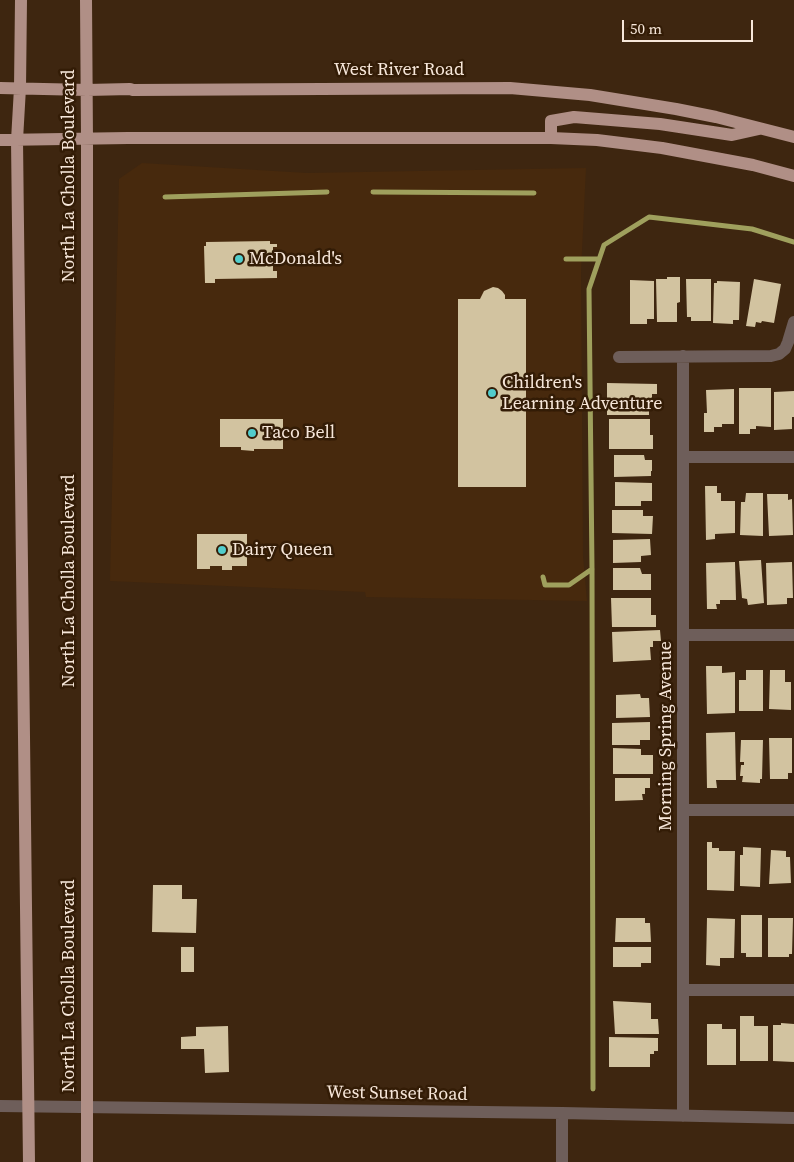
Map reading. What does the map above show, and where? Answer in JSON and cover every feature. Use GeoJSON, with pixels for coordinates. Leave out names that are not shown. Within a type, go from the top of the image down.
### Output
{"type":"FeatureCollection","features":[{"type":"Feature","properties":{"kind":"main road"},"geometry":{"type":"LineString","coordinates":[[21,0],[20,88],[17,140],[29,1162]]}},
{"type":"Feature","properties":{"kind":"main road","name":"North La Cholla Boulevard"},"geometry":{"type":"LineString","coordinates":[[86,0],[86,1162]]}},
{"type":"Feature","properties":{"kind":"main road","name":"West River Road"},"geometry":{"type":"LineString","coordinates":[[0,88],[87,90],[510,88],[590,95],[676,108],[794,137]]}},
{"type":"Feature","properties":{"kind":"main road"},"geometry":{"type":"LineString","coordinates":[[551,138],[551,121],[574,117],[660,124],[732,135],[762,129]]}},
{"type":"Feature","properties":{"kind":"main road"},"geometry":{"type":"LineString","coordinates":[[0,140],[128,138],[551,138],[598,140],[662,148],[753,165],[794,176]]}},
{"type":"Feature","properties":{"kind":"street"},"geometry":{"type":"LineString","coordinates":[[619,356],[771,356],[779,354],[785,349],[794,322]]}},
{"type":"Feature","properties":{"kind":"street","name":"Morning Spring Avenue"},"geometry":{"type":"LineString","coordinates":[[683,1116],[684,356]]}},
{"type":"Feature","properties":{"kind":"street"},"geometry":{"type":"LineString","coordinates":[[683,457],[794,457]]}},
{"type":"Feature","properties":{"kind":"street"},"geometry":{"type":"LineString","coordinates":[[683,635],[794,635]]}},
{"type":"Feature","properties":{"kind":"street"},"geometry":{"type":"LineString","coordinates":[[683,810],[794,810]]}},
{"type":"Feature","properties":{"kind":"street"},"geometry":{"type":"LineString","coordinates":[[683,990],[794,990]]}},
{"type":"Feature","properties":{"kind":"street","name":"West Sunset Road"},"geometry":{"type":"LineString","coordinates":[[0,1106],[794,1118]]}},
{"type":"Feature","properties":{"kind":"street"},"geometry":{"type":"LineString","coordinates":[[562,1113],[562,1162]]}},
{"type":"Feature","properties":{"kind":"shaded area"},"geometry":{"type":"Polygon","coordinates":[[[142,163],[307,173],[586,168],[581,271],[583,556],[587,601],[366,597],[365,592],[110,581],[119,179],[142,163]]]}},
{"type":"Feature","properties":{"kind":"building","name":"McDonald's"},"geometry":{"type":"Polygon","coordinates":[[[270,241],[270,244],[277,244],[277,247],[273,247],[273,271],[277,271],[277,278],[215,279],[215,283],[205,283],[204,246],[206,246],[206,242],[270,241]]]}},
{"type":"Feature","properties":{"kind":"building"},"geometry":{"type":"Polygon","coordinates":[[[667,277],[680,277],[680,302],[677,303],[677,322],[657,322],[656,279],[667,279],[667,277]]]}},
{"type":"Feature","properties":{"kind":"building"},"geometry":{"type":"Polygon","coordinates":[[[686,279],[711,279],[711,321],[691,321],[691,317],[687,317],[686,279]]]}},
{"type":"Feature","properties":{"kind":"building"},"geometry":{"type":"Polygon","coordinates":[[[754,279],[781,284],[774,323],[762,321],[761,323],[756,322],[755,327],[746,326],[754,279]]]}},
{"type":"Feature","properties":{"kind":"building"},"geometry":{"type":"Polygon","coordinates":[[[630,280],[654,281],[654,319],[647,319],[647,324],[630,324],[630,280]]]}},
{"type":"Feature","properties":{"kind":"building"},"geometry":{"type":"Polygon","coordinates":[[[717,281],[740,282],[739,320],[733,320],[733,324],[713,323],[714,283],[717,283],[717,281]]]}},
{"type":"Feature","properties":{"kind":"building","name":"Children's Learning Adventure"},"geometry":{"type":"Polygon","coordinates":[[[493,287],[502,291],[505,299],[526,299],[526,487],[458,487],[458,299],[480,299],[484,291],[493,287]]]}},
{"type":"Feature","properties":{"kind":"building"},"geometry":{"type":"Polygon","coordinates":[[[607,383],[657,384],[657,394],[652,394],[652,401],[649,401],[649,415],[607,415],[607,383]]]}},
{"type":"Feature","properties":{"kind":"building"},"geometry":{"type":"Polygon","coordinates":[[[739,388],[771,388],[771,427],[756,426],[756,429],[750,429],[750,434],[739,434],[739,388]]]}},
{"type":"Feature","properties":{"kind":"building"},"geometry":{"type":"Polygon","coordinates":[[[734,389],[734,424],[722,424],[722,427],[714,427],[714,432],[704,432],[704,413],[707,413],[706,390],[734,389]]]}},
{"type":"Feature","properties":{"kind":"building"},"geometry":{"type":"Polygon","coordinates":[[[794,391],[792,429],[774,430],[774,392],[794,391]]]}},
{"type":"Feature","properties":{"kind":"building","name":"Taco Bell"},"geometry":{"type":"Polygon","coordinates":[[[220,419],[283,419],[283,449],[254,449],[254,451],[241,450],[241,447],[220,447],[220,419]]]}},
{"type":"Feature","properties":{"kind":"building"},"geometry":{"type":"Polygon","coordinates":[[[609,419],[650,419],[650,435],[653,435],[653,449],[609,449],[609,419]]]}},
{"type":"Feature","properties":{"kind":"building"},"geometry":{"type":"Polygon","coordinates":[[[614,455],[644,455],[645,460],[652,460],[651,476],[614,477],[614,455]]]}},
{"type":"Feature","properties":{"kind":"building"},"geometry":{"type":"Polygon","coordinates":[[[615,482],[652,483],[652,501],[641,501],[641,506],[615,506],[615,482]]]}},
{"type":"Feature","properties":{"kind":"building"},"geometry":{"type":"Polygon","coordinates":[[[705,486],[717,486],[717,493],[721,493],[721,501],[735,501],[735,533],[715,534],[715,539],[706,540],[705,486]]]}},
{"type":"Feature","properties":{"kind":"building"},"geometry":{"type":"Polygon","coordinates":[[[746,493],[763,493],[763,536],[740,535],[741,502],[745,502],[746,493]]]}},
{"type":"Feature","properties":{"kind":"building"},"geometry":{"type":"Polygon","coordinates":[[[767,494],[788,494],[788,500],[792,499],[793,535],[769,536],[767,494]]]}},
{"type":"Feature","properties":{"kind":"building"},"geometry":{"type":"Polygon","coordinates":[[[612,510],[643,510],[643,516],[653,516],[652,534],[612,533],[612,510]]]}},
{"type":"Feature","properties":{"kind":"building","name":"Dairy Queen"},"geometry":{"type":"Polygon","coordinates":[[[197,534],[247,534],[247,566],[232,566],[232,570],[222,570],[222,566],[210,566],[210,569],[197,569],[197,534]]]}},
{"type":"Feature","properties":{"kind":"building"},"geometry":{"type":"Polygon","coordinates":[[[650,539],[651,555],[641,556],[641,562],[613,563],[613,540],[650,539]]]}},
{"type":"Feature","properties":{"kind":"building"},"geometry":{"type":"Polygon","coordinates":[[[761,560],[764,603],[748,605],[747,599],[742,598],[739,561],[761,560]]]}},
{"type":"Feature","properties":{"kind":"building"},"geometry":{"type":"Polygon","coordinates":[[[735,562],[736,600],[720,600],[720,604],[716,604],[717,609],[707,609],[706,563],[735,562]]]}},
{"type":"Feature","properties":{"kind":"building"},"geometry":{"type":"Polygon","coordinates":[[[792,562],[793,598],[787,598],[787,604],[767,605],[766,563],[792,562]]]}},
{"type":"Feature","properties":{"kind":"building"},"geometry":{"type":"Polygon","coordinates":[[[613,568],[640,568],[642,574],[651,574],[651,590],[613,590],[613,568]]]}},
{"type":"Feature","properties":{"kind":"building"},"geometry":{"type":"Polygon","coordinates":[[[611,598],[651,598],[651,615],[656,615],[656,627],[612,627],[611,598]]]}},
{"type":"Feature","properties":{"kind":"building"},"geometry":{"type":"Polygon","coordinates":[[[660,630],[661,641],[653,641],[653,647],[650,647],[651,660],[613,662],[612,632],[660,630]]]}},
{"type":"Feature","properties":{"kind":"building"},"geometry":{"type":"Polygon","coordinates":[[[706,666],[722,666],[722,673],[735,672],[735,713],[707,714],[706,666]]]}},
{"type":"Feature","properties":{"kind":"building"},"geometry":{"type":"Polygon","coordinates":[[[746,670],[763,670],[763,711],[739,711],[739,680],[746,680],[746,670]]]}},
{"type":"Feature","properties":{"kind":"building"},"geometry":{"type":"Polygon","coordinates":[[[770,670],[785,670],[785,682],[791,682],[791,710],[769,709],[770,670]]]}},
{"type":"Feature","properties":{"kind":"building"},"geometry":{"type":"Polygon","coordinates":[[[640,694],[641,698],[649,698],[650,717],[616,718],[616,695],[640,694]]]}},
{"type":"Feature","properties":{"kind":"building"},"geometry":{"type":"Polygon","coordinates":[[[650,722],[650,740],[640,740],[640,745],[612,745],[612,723],[650,722]]]}},
{"type":"Feature","properties":{"kind":"building"},"geometry":{"type":"Polygon","coordinates":[[[735,732],[736,780],[716,780],[717,788],[707,788],[706,733],[735,732]]]}},
{"type":"Feature","properties":{"kind":"building"},"geometry":{"type":"Polygon","coordinates":[[[769,738],[792,738],[792,773],[788,773],[788,779],[770,779],[769,738]]]}},
{"type":"Feature","properties":{"kind":"building"},"geometry":{"type":"Polygon","coordinates":[[[741,740],[763,740],[762,779],[760,779],[760,783],[742,782],[743,776],[740,776],[741,765],[744,765],[744,762],[740,762],[741,740]]]}},
{"type":"Feature","properties":{"kind":"building"},"geometry":{"type":"Polygon","coordinates":[[[613,748],[641,749],[641,755],[653,755],[653,774],[613,774],[613,748]]]}},
{"type":"Feature","properties":{"kind":"building"},"geometry":{"type":"Polygon","coordinates":[[[615,778],[650,778],[650,788],[645,788],[645,794],[642,794],[643,800],[615,801],[615,778]]]}},
{"type":"Feature","properties":{"kind":"building"},"geometry":{"type":"Polygon","coordinates":[[[707,842],[712,842],[712,848],[719,848],[719,851],[735,851],[734,891],[707,890],[707,842]]]}},
{"type":"Feature","properties":{"kind":"building"},"geometry":{"type":"Polygon","coordinates":[[[743,847],[761,848],[760,887],[740,886],[740,855],[743,855],[743,847]]]}},
{"type":"Feature","properties":{"kind":"building"},"geometry":{"type":"Polygon","coordinates":[[[771,850],[786,851],[786,857],[790,857],[791,883],[769,884],[771,850]]]}},
{"type":"Feature","properties":{"kind":"building"},"geometry":{"type":"Polygon","coordinates":[[[153,885],[182,885],[182,899],[197,899],[196,933],[152,932],[153,885]]]}},
{"type":"Feature","properties":{"kind":"building"},"geometry":{"type":"Polygon","coordinates":[[[741,915],[762,915],[762,957],[746,957],[746,953],[741,953],[741,915]]]}},
{"type":"Feature","properties":{"kind":"building"},"geometry":{"type":"Polygon","coordinates":[[[616,918],[645,918],[645,923],[650,923],[651,942],[615,942],[616,918]]]}},
{"type":"Feature","properties":{"kind":"building"},"geometry":{"type":"Polygon","coordinates":[[[707,918],[735,919],[734,958],[720,958],[720,966],[706,965],[707,918]]]}},
{"type":"Feature","properties":{"kind":"building"},"geometry":{"type":"Polygon","coordinates":[[[768,918],[793,918],[792,954],[789,954],[789,957],[768,957],[768,918]]]}},
{"type":"Feature","properties":{"kind":"building"},"geometry":{"type":"Polygon","coordinates":[[[181,947],[194,947],[194,972],[181,972],[181,947]]]}},
{"type":"Feature","properties":{"kind":"building"},"geometry":{"type":"Polygon","coordinates":[[[613,947],[651,947],[651,963],[641,963],[641,967],[613,967],[613,947]]]}},
{"type":"Feature","properties":{"kind":"building"},"geometry":{"type":"Polygon","coordinates":[[[613,1001],[651,1003],[651,1019],[658,1019],[659,1034],[615,1034],[613,1001]]]}},
{"type":"Feature","properties":{"kind":"building"},"geometry":{"type":"Polygon","coordinates":[[[740,1016],[754,1016],[754,1026],[768,1026],[768,1061],[740,1061],[740,1016]]]}},
{"type":"Feature","properties":{"kind":"building"},"geometry":{"type":"Polygon","coordinates":[[[781,1023],[794,1024],[794,1062],[773,1061],[773,1025],[781,1025],[781,1023]]]}},
{"type":"Feature","properties":{"kind":"building"},"geometry":{"type":"Polygon","coordinates":[[[707,1024],[722,1024],[722,1029],[736,1029],[736,1065],[707,1065],[707,1024]]]}},
{"type":"Feature","properties":{"kind":"building"},"geometry":{"type":"Polygon","coordinates":[[[228,1026],[229,1072],[205,1073],[204,1049],[181,1049],[181,1037],[196,1036],[196,1027],[228,1026]]]}},
{"type":"Feature","properties":{"kind":"building"},"geometry":{"type":"Polygon","coordinates":[[[609,1037],[658,1038],[658,1051],[650,1054],[650,1067],[609,1067],[609,1037]]]}},
{"type":"Feature","properties":{"kind":"waterway"},"geometry":{"type":"LineString","coordinates":[[165,197],[327,192]]}},
{"type":"Feature","properties":{"kind":"waterway"},"geometry":{"type":"LineString","coordinates":[[373,192],[534,193]]}},
{"type":"Feature","properties":{"kind":"waterway"},"geometry":{"type":"LineString","coordinates":[[593,1089],[592,569],[589,289],[604,245],[649,217],[752,229],[794,242]]}},
{"type":"Feature","properties":{"kind":"waterway"},"geometry":{"type":"LineString","coordinates":[[566,259],[599,259]]}},
{"type":"Feature","properties":{"kind":"waterway"},"geometry":{"type":"LineString","coordinates":[[543,577],[545,585],[569,585],[592,569]]}},
{"type":"Feature","properties":{"kind":"place","name":"McDonald's"},"geometry":{"type":"Point","coordinates":[239,259]}},
{"type":"Feature","properties":{"kind":"place","name":"Children's Learning Adventure"},"geometry":{"type":"Point","coordinates":[492,393]}},
{"type":"Feature","properties":{"kind":"place","name":"Taco Bell"},"geometry":{"type":"Point","coordinates":[252,433]}},
{"type":"Feature","properties":{"kind":"place","name":"Dairy Queen"},"geometry":{"type":"Point","coordinates":[222,550]}}]}
